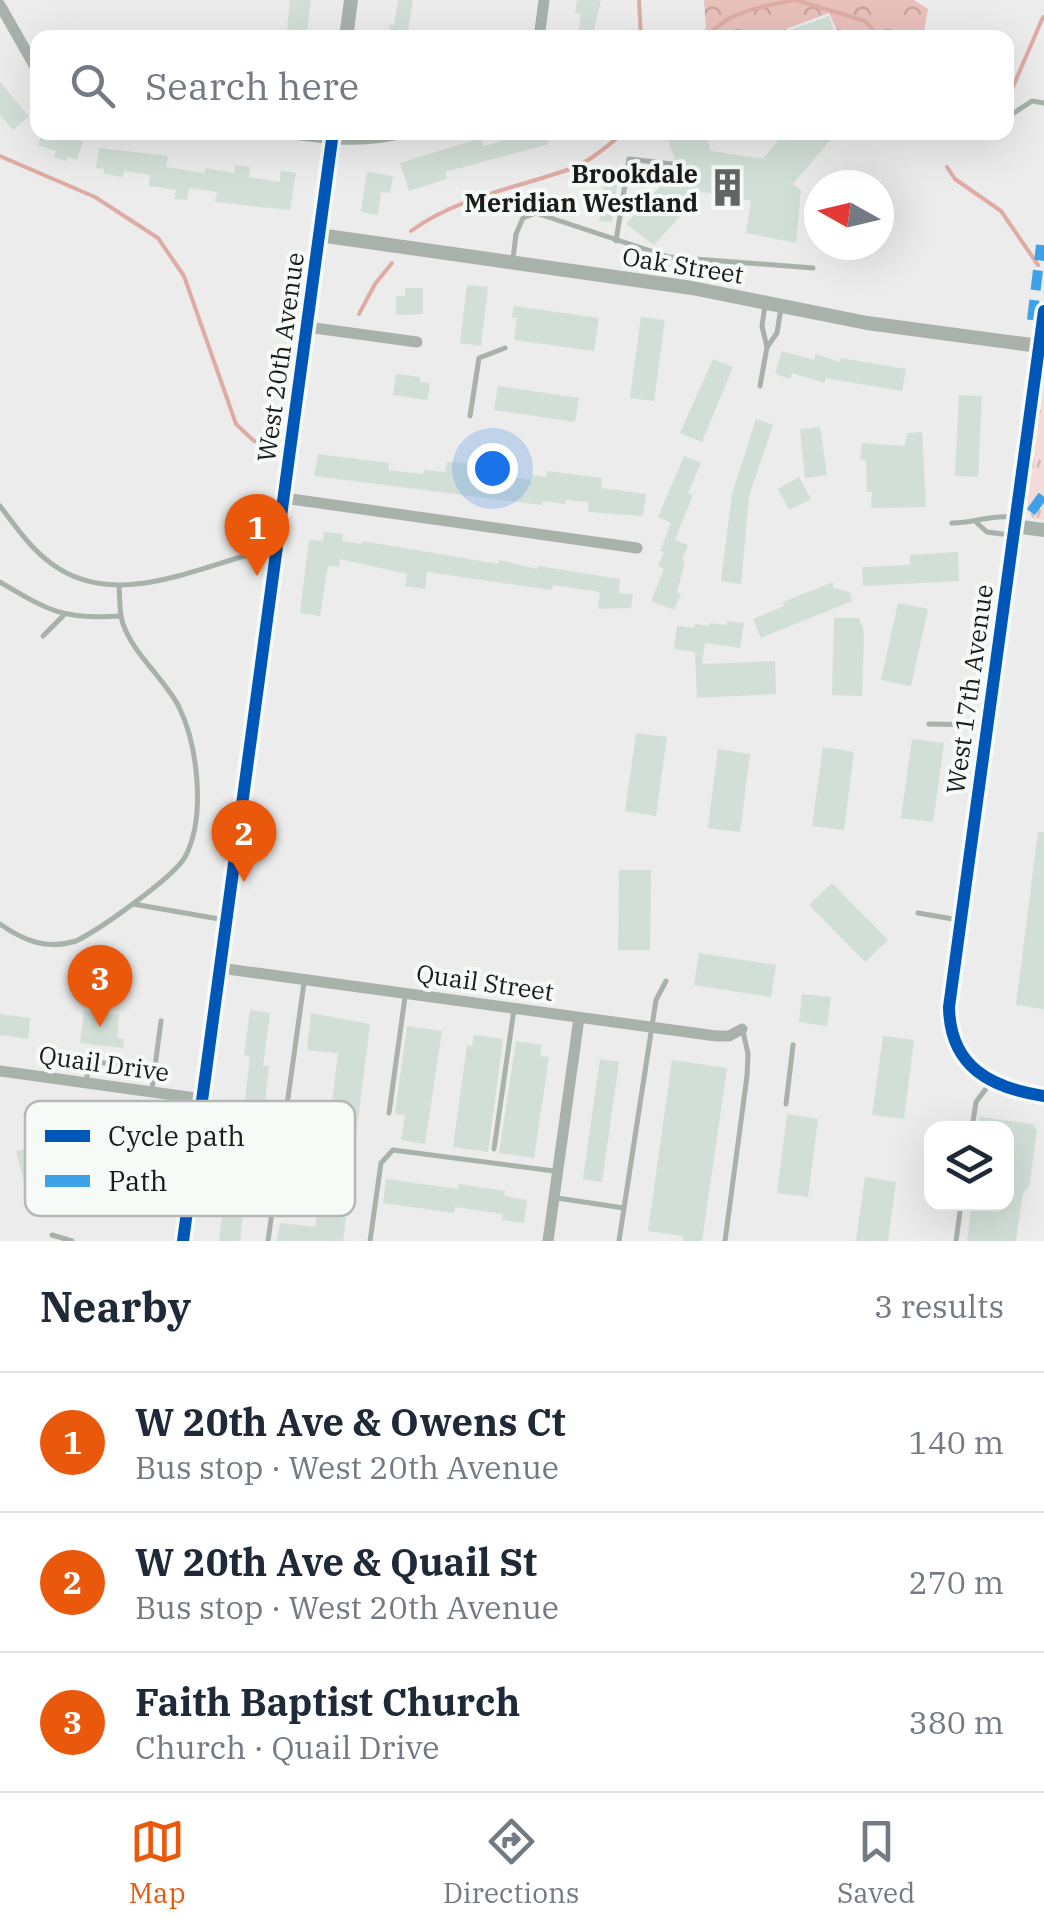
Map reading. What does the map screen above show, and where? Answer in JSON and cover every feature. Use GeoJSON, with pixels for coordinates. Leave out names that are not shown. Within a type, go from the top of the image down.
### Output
{"type":"FeatureCollection","features":[{"type":"Feature","properties":{"kind":"street"},"geometry":{"type":"LineString","coordinates":[[347,30],[351,0]]}},
{"type":"Feature","properties":{"kind":"street"},"geometry":{"type":"LineString","coordinates":[[540,30],[544,0]]}},
{"type":"Feature","properties":{"kind":"street"},"geometry":{"type":"LineString","coordinates":[[0,6],[30,58]]}},
{"type":"Feature","properties":{"kind":"street","name":"West 20th Avenue"},"geometry":{"type":"LineString","coordinates":[[202,1099],[332,140]]}},
{"type":"Feature","properties":{"kind":"street","name":"Oak Street"},"geometry":{"type":"LineString","coordinates":[[320,235],[692,288],[915,330],[1039,346]]}},
{"type":"Feature","properties":{"kind":"street","name":"West 17th Avenue"},"geometry":{"type":"LineString","coordinates":[[991,1082],[973,1068],[956,1043],[949,1017],[1044,311]]}},
{"type":"Feature","properties":{"kind":"street"},"geometry":{"type":"LineString","coordinates":[[307,327],[417,342]]}},
{"type":"Feature","properties":{"kind":"street"},"geometry":{"type":"LineString","coordinates":[[284,498],[637,548]]}},
{"type":"Feature","properties":{"kind":"street"},"geometry":{"type":"LineString","coordinates":[[1014,526],[1044,530]]}},
{"type":"Feature","properties":{"kind":"street","name":"Quail Street"},"geometry":{"type":"LineString","coordinates":[[220,968],[716,1036],[729,1036],[742,1029]]}},
{"type":"Feature","properties":{"kind":"street"},"geometry":{"type":"LineString","coordinates":[[548,1241],[578,1018]]}},
{"type":"Feature","properties":{"kind":"street","name":"Quail Drive"},"geometry":{"type":"LineString","coordinates":[[0,1071],[202,1099]]}},
{"type":"Feature","properties":{"kind":"street"},"geometry":{"type":"LineString","coordinates":[[991,1082],[1044,1096]]}},
{"type":"Feature","properties":{"kind":"street","name":"West 20th Avenue"},"geometry":{"type":"LineString","coordinates":[[183,1241],[186,1216]]}},
{"type":"Feature","properties":{"kind":"lane"},"geometry":{"type":"LineString","coordinates":[[1014,113],[1032,101],[1044,102]]}},
{"type":"Feature","properties":{"kind":"lane"},"geometry":{"type":"LineString","coordinates":[[616,241],[628,159],[672,164]]}},
{"type":"Feature","properties":{"kind":"lane"},"geometry":{"type":"LineString","coordinates":[[513,262],[518,225],[529,214],[551,216],[669,256],[813,268]]}},
{"type":"Feature","properties":{"kind":"lane"},"geometry":{"type":"LineString","coordinates":[[766,302],[762,326],[767,347]]}},
{"type":"Feature","properties":{"kind":"lane"},"geometry":{"type":"LineString","coordinates":[[760,386],[767,347],[776,333],[782,305]]}},
{"type":"Feature","properties":{"kind":"lane"},"geometry":{"type":"LineString","coordinates":[[470,416],[478,358],[506,348]]}},
{"type":"Feature","properties":{"kind":"lane"},"geometry":{"type":"LineString","coordinates":[[0,506],[28,542],[56,567],[89,581],[119,586],[155,581],[255,553],[276,554]]}},
{"type":"Feature","properties":{"kind":"lane"},"geometry":{"type":"LineString","coordinates":[[952,523],[977,523],[988,516],[1014,526]]}},
{"type":"Feature","properties":{"kind":"lane"},"geometry":{"type":"LineString","coordinates":[[977,523],[987,532],[1014,526]]}},
{"type":"Feature","properties":{"kind":"lane"},"geometry":{"type":"LineString","coordinates":[[0,582],[64,616],[121,616]]}},
{"type":"Feature","properties":{"kind":"lane"},"geometry":{"type":"LineString","coordinates":[[0,924],[34,942],[67,944],[86,936],[173,872],[192,840],[198,799],[192,747],[180,708],[130,636],[121,616],[119,586]]}},
{"type":"Feature","properties":{"kind":"lane"},"geometry":{"type":"LineString","coordinates":[[43,636],[64,616]]}},
{"type":"Feature","properties":{"kind":"lane"},"geometry":{"type":"LineString","coordinates":[[930,724],[987,725]]}},
{"type":"Feature","properties":{"kind":"lane"},"geometry":{"type":"LineString","coordinates":[[130,904],[227,920]]}},
{"type":"Feature","properties":{"kind":"lane"},"geometry":{"type":"LineString","coordinates":[[918,913],[960,920]]}},
{"type":"Feature","properties":{"kind":"lane"},"geometry":{"type":"LineString","coordinates":[[288,1101],[304,980]]}},
{"type":"Feature","properties":{"kind":"lane"},"geometry":{"type":"LineString","coordinates":[[619,1241],[656,1000],[666,981]]}},
{"type":"Feature","properties":{"kind":"lane"},"geometry":{"type":"LineString","coordinates":[[390,1113],[406,994]]}},
{"type":"Feature","properties":{"kind":"lane"},"geometry":{"type":"LineString","coordinates":[[494,1149],[514,1009]]}},
{"type":"Feature","properties":{"kind":"lane"},"geometry":{"type":"LineString","coordinates":[[152,1092],[161,1021]]}},
{"type":"Feature","properties":{"kind":"lane"},"geometry":{"type":"LineString","coordinates":[[725,1241],[748,1076],[742,1029]]}},
{"type":"Feature","properties":{"kind":"lane"},"geometry":{"type":"LineString","coordinates":[[786,1104],[793,1046]]}},
{"type":"Feature","properties":{"kind":"lane"},"geometry":{"type":"LineString","coordinates":[[86,1083],[90,1061],[155,1070]]}},
{"type":"Feature","properties":{"kind":"lane"},"geometry":{"type":"LineString","coordinates":[[973,1121],[976,1102],[991,1082]]}},
{"type":"Feature","properties":{"kind":"lane"},"geometry":{"type":"LineString","coordinates":[[370,1241],[381,1163],[393,1150],[557,1172]]}},
{"type":"Feature","properties":{"kind":"lane"},"geometry":{"type":"LineString","coordinates":[[554,1198],[624,1208]]}},
{"type":"Feature","properties":{"kind":"lane"},"geometry":{"type":"LineString","coordinates":[[956,1241],[960,1211]]}},
{"type":"Feature","properties":{"kind":"lane"},"geometry":{"type":"LineString","coordinates":[[268,1241],[272,1216]]}},
{"type":"Feature","properties":{"kind":"lane"},"geometry":{"type":"LineString","coordinates":[[52,1235],[72,1241]]}},
{"type":"Feature","properties":{"kind":"green space"},"geometry":{"type":"Polygon","coordinates":[[[704,0],[914,0],[928,9],[924,30],[837,30],[829,13],[786,30],[704,30],[704,0]]]}},
{"type":"Feature","properties":{"kind":"green space"},"geometry":{"type":"Polygon","coordinates":[[[1044,374],[1044,520],[1034,519],[1027,504],[1044,374]]]}},
{"type":"Feature","properties":{"kind":"building"},"geometry":{"type":"Polygon","coordinates":[[[290,0],[311,0],[307,30],[287,29],[290,0]]]}},
{"type":"Feature","properties":{"kind":"building"},"geometry":{"type":"Polygon","coordinates":[[[398,0],[413,0],[408,30],[389,30],[390,24],[394,25],[398,0]]]}},
{"type":"Feature","properties":{"kind":"building"},"geometry":{"type":"Polygon","coordinates":[[[577,0],[601,0],[594,30],[579,30],[581,14],[575,13],[577,0]]]}},
{"type":"Feature","properties":{"kind":"building"},"geometry":{"type":"Polygon","coordinates":[[[829,16],[833,30],[790,30],[829,16]]]}},
{"type":"Feature","properties":{"kind":"building"},"geometry":{"type":"Polygon","coordinates":[[[0,82],[29,116],[13,130],[0,115],[0,82]]]}},
{"type":"Feature","properties":{"kind":"building"},"geometry":{"type":"Polygon","coordinates":[[[40,140],[83,142],[77,160],[68,157],[66,161],[54,157],[56,151],[38,145],[40,140]]]}},
{"type":"Feature","properties":{"kind":"building"},"geometry":{"type":"Polygon","coordinates":[[[475,140],[482,140],[483,146],[503,141],[548,140],[549,144],[445,172],[447,179],[409,191],[400,163],[475,140]]]}},
{"type":"Feature","properties":{"kind":"building","name":"Brookdale Meridian Westland"},"geometry":{"type":"Polygon","coordinates":[[[668,140],[708,140],[711,151],[763,159],[778,140],[830,140],[793,184],[801,190],[796,243],[746,233],[751,201],[702,192],[654,245],[626,224],[678,167],[668,140]]]}},
{"type":"Feature","properties":{"kind":"building"},"geometry":{"type":"Polygon","coordinates":[[[99,148],[168,156],[166,167],[205,173],[205,168],[234,173],[235,165],[250,167],[249,177],[280,182],[281,171],[296,173],[290,210],[215,202],[217,192],[189,188],[187,200],[174,199],[176,190],[149,186],[150,175],[124,171],[123,177],[104,174],[104,169],[96,168],[99,148]]]}},
{"type":"Feature","properties":{"kind":"building"},"geometry":{"type":"Polygon","coordinates":[[[606,170],[619,171],[612,222],[599,221],[606,170]]]}},
{"type":"Feature","properties":{"kind":"building"},"geometry":{"type":"Polygon","coordinates":[[[367,172],[393,176],[390,193],[381,192],[378,215],[361,212],[367,172]]]}},
{"type":"Feature","properties":{"kind":"building"},"geometry":{"type":"Polygon","coordinates":[[[467,285],[488,287],[481,346],[460,343],[467,285]]]}},
{"type":"Feature","properties":{"kind":"building"},"geometry":{"type":"Polygon","coordinates":[[[405,288],[423,288],[423,314],[396,315],[396,296],[405,296],[405,288]]]}},
{"type":"Feature","properties":{"kind":"building"},"geometry":{"type":"Polygon","coordinates":[[[514,306],[599,318],[594,351],[514,340],[514,306]]]}},
{"type":"Feature","properties":{"kind":"building"},"geometry":{"type":"Polygon","coordinates":[[[641,317],[665,320],[654,401],[630,398],[641,317]]]}},
{"type":"Feature","properties":{"kind":"building"},"geometry":{"type":"Polygon","coordinates":[[[782,351],[814,360],[816,354],[840,362],[841,358],[906,369],[902,391],[826,378],[825,383],[792,373],[790,379],[775,374],[782,351]]]}},
{"type":"Feature","properties":{"kind":"building"},"geometry":{"type":"Polygon","coordinates":[[[713,359],[733,367],[702,442],[680,433],[713,359]]]}},
{"type":"Feature","properties":{"kind":"building"},"geometry":{"type":"Polygon","coordinates":[[[396,374],[420,377],[420,382],[430,383],[427,400],[393,395],[396,374]]]}},
{"type":"Feature","properties":{"kind":"building"},"geometry":{"type":"Polygon","coordinates":[[[498,386],[579,398],[575,422],[494,410],[498,386]]]}},
{"type":"Feature","properties":{"kind":"building"},"geometry":{"type":"Polygon","coordinates":[[[959,395],[982,396],[978,477],[955,476],[959,395]]]}},
{"type":"Feature","properties":{"kind":"building"},"geometry":{"type":"Polygon","coordinates":[[[756,419],[773,425],[749,496],[741,584],[721,581],[732,494],[756,419]]]}},
{"type":"Feature","properties":{"kind":"building"},"geometry":{"type":"Polygon","coordinates":[[[820,427],[827,475],[805,478],[800,429],[820,427]]]}},
{"type":"Feature","properties":{"kind":"building"},"geometry":{"type":"Polygon","coordinates":[[[922,432],[926,507],[871,508],[866,460],[860,459],[862,443],[904,446],[908,433],[922,432]]]}},
{"type":"Feature","properties":{"kind":"building"},"geometry":{"type":"Polygon","coordinates":[[[318,454],[389,463],[388,470],[423,474],[424,470],[445,472],[447,462],[494,465],[495,455],[514,458],[512,477],[532,480],[532,475],[546,477],[547,471],[602,478],[601,488],[646,494],[643,516],[588,512],[589,502],[543,501],[542,505],[314,476],[318,454]]]}},
{"type":"Feature","properties":{"kind":"building"},"geometry":{"type":"Polygon","coordinates":[[[684,456],[701,463],[675,540],[688,545],[677,592],[681,594],[674,610],[651,601],[664,569],[658,566],[664,552],[660,551],[671,523],[658,517],[684,456]]]}},
{"type":"Feature","properties":{"kind":"building"},"geometry":{"type":"Polygon","coordinates":[[[799,477],[811,499],[789,510],[778,489],[799,477]]]}},
{"type":"Feature","properties":{"kind":"building"},"geometry":{"type":"Polygon","coordinates":[[[324,532],[343,534],[342,541],[620,579],[619,593],[633,594],[631,608],[598,609],[600,592],[553,585],[552,590],[427,572],[425,589],[405,586],[407,574],[340,559],[339,567],[328,566],[320,616],[300,613],[309,540],[323,541],[324,532]]]}},
{"type":"Feature","properties":{"kind":"building"},"geometry":{"type":"Polygon","coordinates":[[[958,552],[959,581],[863,586],[862,567],[910,565],[910,555],[958,552]]]}},
{"type":"Feature","properties":{"kind":"building"},"geometry":{"type":"Polygon","coordinates":[[[833,582],[833,588],[850,592],[852,601],[761,638],[753,619],[833,582]]]}},
{"type":"Feature","properties":{"kind":"building"},"geometry":{"type":"Polygon","coordinates":[[[898,603],[928,609],[911,686],[881,680],[898,603]]]}},
{"type":"Feature","properties":{"kind":"building"},"geometry":{"type":"Polygon","coordinates":[[[834,618],[859,618],[864,632],[862,696],[832,695],[834,618]]]}},
{"type":"Feature","properties":{"kind":"building"},"geometry":{"type":"Polygon","coordinates":[[[727,621],[744,623],[740,648],[705,643],[702,664],[775,661],[776,694],[697,698],[695,652],[674,649],[677,626],[727,625],[727,621]]]}},
{"type":"Feature","properties":{"kind":"building"},"geometry":{"type":"Polygon","coordinates":[[[636,733],[667,737],[656,816],[625,811],[636,733]]]}},
{"type":"Feature","properties":{"kind":"building"},"geometry":{"type":"Polygon","coordinates":[[[912,739],[944,743],[933,822],[901,818],[912,739]]]}},
{"type":"Feature","properties":{"kind":"building"},"geometry":{"type":"Polygon","coordinates":[[[823,747],[854,752],[844,830],[812,826],[823,747]]]}},
{"type":"Feature","properties":{"kind":"building"},"geometry":{"type":"Polygon","coordinates":[[[718,749],[750,754],[740,832],[708,828],[718,749]]]}},
{"type":"Feature","properties":{"kind":"building"},"geometry":{"type":"Polygon","coordinates":[[[1038,832],[1044,832],[1044,1009],[1016,1005],[1038,832]]]}},
{"type":"Feature","properties":{"kind":"building"},"geometry":{"type":"Polygon","coordinates":[[[619,870],[651,870],[650,950],[618,950],[619,870]]]}},
{"type":"Feature","properties":{"kind":"building"},"geometry":{"type":"Polygon","coordinates":[[[832,883],[888,940],[865,962],[809,905],[832,883]]]}},
{"type":"Feature","properties":{"kind":"building"},"geometry":{"type":"Polygon","coordinates":[[[699,953],[776,965],[771,997],[694,985],[699,953]]]}},
{"type":"Feature","properties":{"kind":"building"},"geometry":{"type":"Polygon","coordinates":[[[802,994],[831,997],[827,1026],[799,1022],[802,994]]]}},
{"type":"Feature","properties":{"kind":"building"},"geometry":{"type":"Polygon","coordinates":[[[250,1010],[270,1013],[263,1066],[269,1066],[265,1101],[245,1101],[250,1056],[244,1055],[250,1010]]]}},
{"type":"Feature","properties":{"kind":"building"},"geometry":{"type":"Polygon","coordinates":[[[84,1011],[119,1015],[117,1038],[124,1039],[123,1048],[80,1043],[84,1011]]]}},
{"type":"Feature","properties":{"kind":"building"},"geometry":{"type":"Polygon","coordinates":[[[311,1013],[370,1024],[355,1145],[355,1101],[332,1101],[338,1053],[307,1050],[311,1013]]]}},
{"type":"Feature","properties":{"kind":"building"},"geometry":{"type":"Polygon","coordinates":[[[0,1014],[30,1018],[28,1039],[0,1035],[0,1014]]]}},
{"type":"Feature","properties":{"kind":"building"},"geometry":{"type":"Polygon","coordinates":[[[407,1026],[442,1031],[425,1144],[401,1140],[405,1115],[395,1114],[407,1026]]]}},
{"type":"Feature","properties":{"kind":"building"},"geometry":{"type":"Polygon","coordinates":[[[474,1035],[503,1039],[488,1152],[453,1147],[467,1045],[472,1046],[474,1035]]]}},
{"type":"Feature","properties":{"kind":"building"},"geometry":{"type":"Polygon","coordinates":[[[883,1036],[914,1040],[904,1119],[872,1115],[883,1036]]]}},
{"type":"Feature","properties":{"kind":"building"},"geometry":{"type":"Polygon","coordinates":[[[516,1041],[542,1045],[540,1056],[549,1057],[534,1158],[499,1153],[516,1041]]]}},
{"type":"Feature","properties":{"kind":"building"},"geometry":{"type":"Polygon","coordinates":[[[600,1059],[619,1062],[602,1182],[583,1179],[600,1059]]]}},
{"type":"Feature","properties":{"kind":"building"},"geometry":{"type":"Polygon","coordinates":[[[672,1060],[727,1068],[702,1241],[683,1241],[683,1236],[648,1231],[672,1060]]]}},
{"type":"Feature","properties":{"kind":"building"},"geometry":{"type":"Polygon","coordinates":[[[787,1114],[818,1119],[808,1197],[777,1193],[787,1114]]]}},
{"type":"Feature","properties":{"kind":"building"},"geometry":{"type":"Polygon","coordinates":[[[1014,1121],[1033,1124],[1037,1130],[1029,1187],[1023,1193],[1016,1241],[967,1241],[971,1211],[1014,1211],[1014,1121]]]}},
{"type":"Feature","properties":{"kind":"building"},"geometry":{"type":"Polygon","coordinates":[[[25,1149],[25,1186],[16,1151],[25,1149]]]}},
{"type":"Feature","properties":{"kind":"building"},"geometry":{"type":"Polygon","coordinates":[[[865,1177],[896,1182],[888,1241],[856,1241],[865,1177]]]}},
{"type":"Feature","properties":{"kind":"building"},"geometry":{"type":"Polygon","coordinates":[[[386,1179],[505,1191],[504,1196],[527,1200],[524,1223],[502,1220],[503,1214],[455,1207],[454,1213],[383,1203],[386,1179]]]}},
{"type":"Feature","properties":{"kind":"building"},"geometry":{"type":"Polygon","coordinates":[[[222,1216],[243,1216],[240,1241],[219,1241],[222,1216]]]}},
{"type":"Feature","properties":{"kind":"building"},"geometry":{"type":"Polygon","coordinates":[[[317,1216],[346,1216],[343,1241],[277,1241],[280,1223],[315,1227],[317,1216]]]}},
{"type":"Feature","properties":{"kind":"waterway"},"geometry":{"type":"LineString","coordinates":[[639,0],[641,30]]}},
{"type":"Feature","properties":{"kind":"waterway"},"geometry":{"type":"LineString","coordinates":[[713,30],[735,16],[793,0]]}},
{"type":"Feature","properties":{"kind":"waterway"},"geometry":{"type":"LineString","coordinates":[[796,0],[865,21],[873,30]]}},
{"type":"Feature","properties":{"kind":"waterway"},"geometry":{"type":"LineString","coordinates":[[1014,84],[1043,17]]}},
{"type":"Feature","properties":{"kind":"waterway"},"geometry":{"type":"LineString","coordinates":[[411,231],[469,201],[580,165],[615,140]]}},
{"type":"Feature","properties":{"kind":"waterway"},"geometry":{"type":"LineString","coordinates":[[0,156],[95,197],[158,238],[184,276],[236,424],[254,441],[280,446]]}},
{"type":"Feature","properties":{"kind":"waterway"},"geometry":{"type":"LineString","coordinates":[[947,167],[955,179],[1001,211],[1038,265]]}},
{"type":"Feature","properties":{"kind":"waterway"},"geometry":{"type":"LineString","coordinates":[[359,314],[392,263]]}},
{"type":"Feature","properties":{"kind":"marked path"},"geometry":{"type":"LineString","coordinates":[[1032,320],[1041,245]]}},
{"type":"Feature","properties":{"kind":"marked path"},"geometry":{"type":"LineString","coordinates":[[1031,512],[1044,494]]}},
{"type":"Feature","properties":{"kind":"cycle path"},"geometry":{"type":"LineString","coordinates":[[202,1101],[332,140]]}},
{"type":"Feature","properties":{"kind":"cycle path"},"geometry":{"type":"LineString","coordinates":[[1044,311],[949,1007],[957,1045],[977,1071],[1007,1087],[1044,1096]]}},
{"type":"Feature","properties":{"kind":"cycle path"},"geometry":{"type":"LineString","coordinates":[[183,1241],[186,1216]]}},
{"type":"Feature","properties":{"kind":"place","name":"Brookdale Meridian Westland"},"geometry":{"type":"Point","coordinates":[728,187]}},
{"type":"Feature","properties":{"kind":"place","name":"W 20th Ave & Owens Ct"},"geometry":{"type":"Point","coordinates":[257,576]}},
{"type":"Feature","properties":{"kind":"place","name":"W 20th Ave & Quail St"},"geometry":{"type":"Point","coordinates":[244,882]}},
{"type":"Feature","properties":{"kind":"place","name":"Faith Baptist Church"},"geometry":{"type":"Point","coordinates":[100,1027]}}]}
